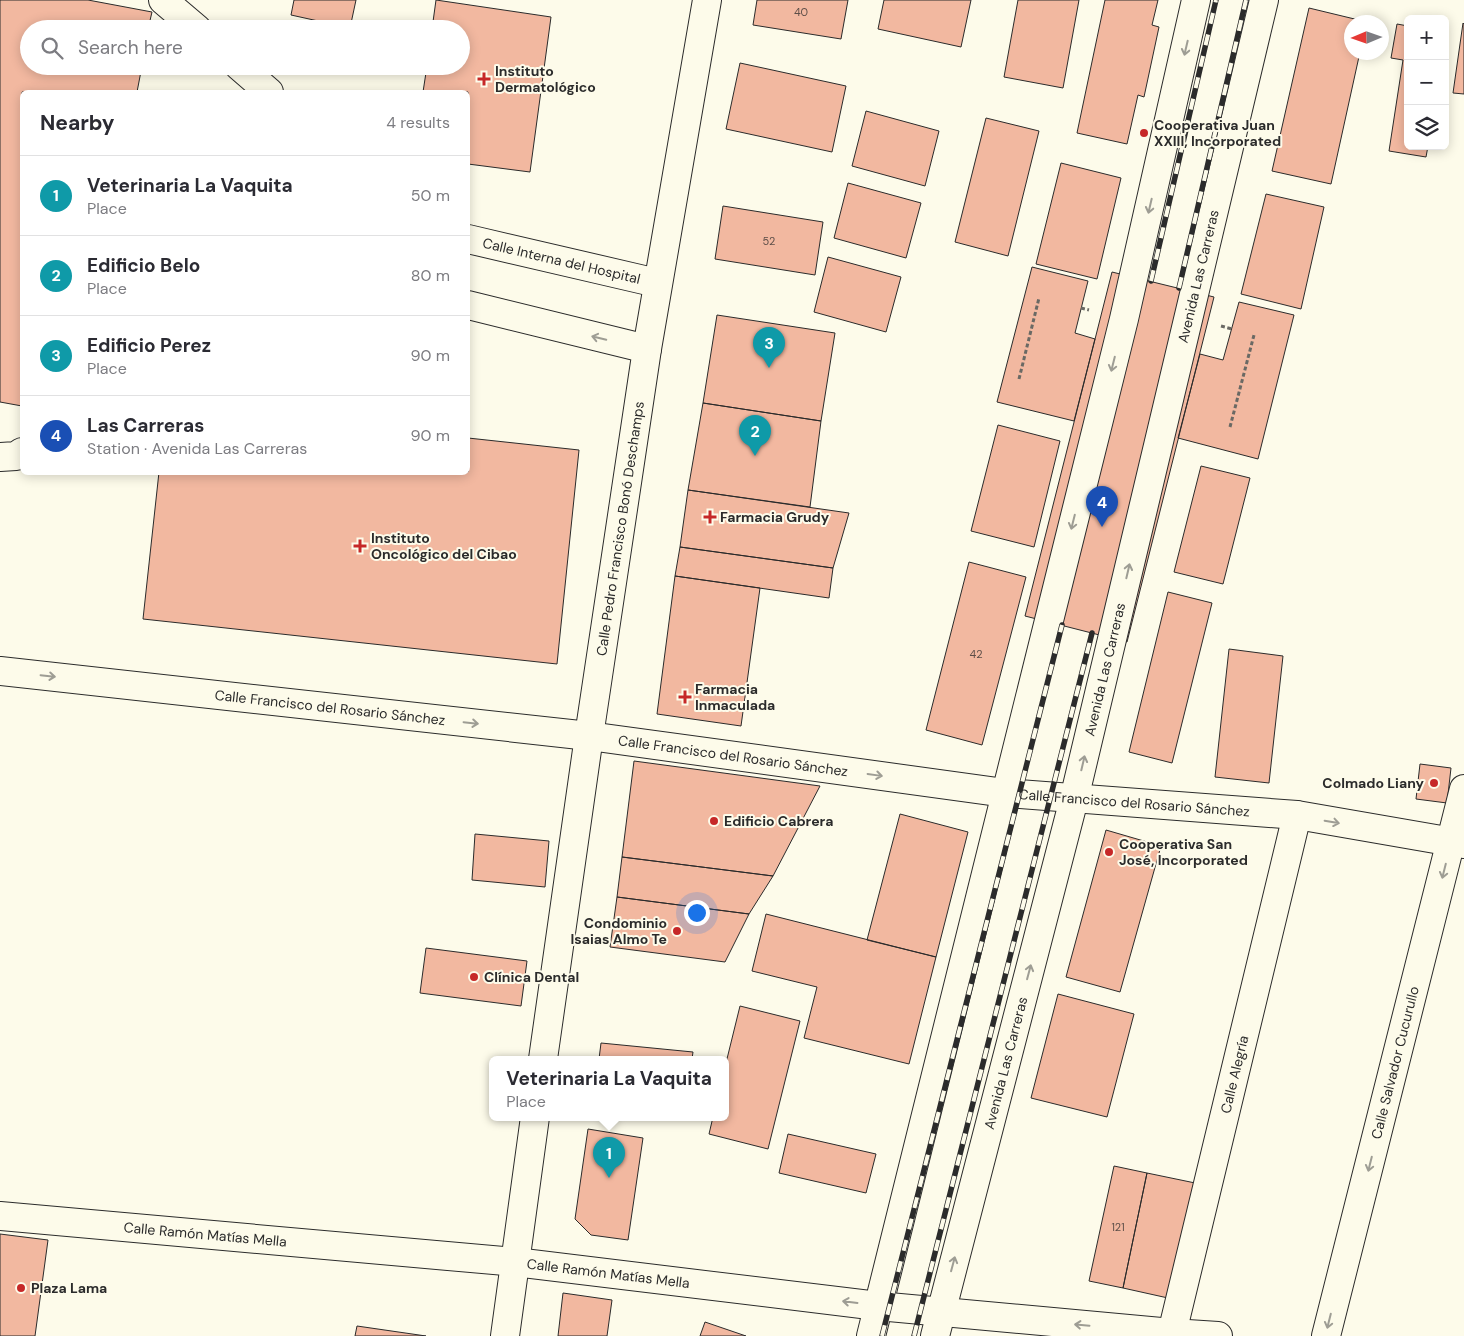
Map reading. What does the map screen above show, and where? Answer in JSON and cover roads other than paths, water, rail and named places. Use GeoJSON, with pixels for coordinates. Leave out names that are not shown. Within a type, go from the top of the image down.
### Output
{"type":"FeatureCollection","features":[{"type":"Feature","properties":{"kind":"street"},"geometry":{"type":"LineString","coordinates":[[163,0],[186,20]]}},
{"type":"Feature","properties":{"kind":"street","name":"Calle Pedro Francisco Bonó Deschamps"},"geometry":{"type":"LineString","coordinates":[[543,1056],[657,283],[707,0]]}},
{"type":"Feature","properties":{"kind":"street"},"geometry":{"type":"LineString","coordinates":[[871,1336],[1124,319],[1196,0]]}},
{"type":"Feature","properties":{"kind":"street","name":"Avenida Las Carreras"},"geometry":{"type":"LineString","coordinates":[[938,1324],[1074,799],[1264,0]]}},
{"type":"Feature","properties":{"kind":"street"},"geometry":{"type":"LineString","coordinates":[[249,75],[267,90]]}},
{"type":"Feature","properties":{"kind":"street","name":"Calle Interna del Hospital"},"geometry":{"type":"LineString","coordinates":[[470,239],[657,283]]}},
{"type":"Feature","properties":{"kind":"street"},"geometry":{"type":"LineString","coordinates":[[470,305],[647,349]]}},
{"type":"Feature","properties":{"kind":"street"},"geometry":{"type":"LineString","coordinates":[[0,458],[16,456],[20,453]]}},
{"type":"Feature","properties":{"kind":"street","name":"Calle Francisco del Rosario Sánchez"},"geometry":{"type":"LineString","coordinates":[[0,671],[589,736],[1005,793],[1297,816],[1458,843]]}},
{"type":"Feature","properties":{"kind":"street","name":"Calle Salvador Cucurullo"},"geometry":{"type":"LineString","coordinates":[[1326,1336],[1458,843],[1464,789]]}},
{"type":"Feature","properties":{"kind":"street","name":"Calle Alegría"},"geometry":{"type":"LineString","coordinates":[[1172,1333],[1297,816]]}},
{"type":"Feature","properties":{"kind":"street"},"geometry":{"type":"LineString","coordinates":[[505,1336],[534,1121]]}},
{"type":"Feature","properties":{"kind":"street","name":"Calle Ramón Matías Mella"},"geometry":{"type":"LineString","coordinates":[[0,1216],[515,1262],[878,1306],[938,1324],[1218,1336]]}},
{"type":"Feature","properties":{"kind":"railway"},"geometry":{"type":"LineString","coordinates":[[1151,281],[1216,0]]}},
{"type":"Feature","properties":{"kind":"railway"},"geometry":{"type":"LineString","coordinates":[[1179,288],[1246,0]]}},
{"type":"Feature","properties":{"kind":"railway"},"geometry":{"type":"LineString","coordinates":[[882,1336],[1062,625]]}},
{"type":"Feature","properties":{"kind":"railway"},"geometry":{"type":"LineString","coordinates":[[914,1336],[1092,633]]}},
{"type":"Feature","properties":{"kind":"place","name":"Instituto Dermatológico"},"geometry":{"type":"Point","coordinates":[484,79]}},
{"type":"Feature","properties":{"kind":"place","name":"Cooperativa Juan XXIII, Incorporated"},"geometry":{"type":"Point","coordinates":[1144,133]}},
{"type":"Feature","properties":{"kind":"place","name":"Edificio Perez"},"geometry":{"type":"Point","coordinates":[769,368]}},
{"type":"Feature","properties":{"kind":"place","name":"Edificio Belo"},"geometry":{"type":"Point","coordinates":[755,456]}},
{"type":"Feature","properties":{"kind":"place","name":"Farmacia Grudy"},"geometry":{"type":"Point","coordinates":[710,517]}},
{"type":"Feature","properties":{"kind":"place","name":"Las Carreras"},"geometry":{"type":"Point","coordinates":[1102,527]}},
{"type":"Feature","properties":{"kind":"place","name":"Instituto Oncológico del Cibao"},"geometry":{"type":"Point","coordinates":[360,546]}},
{"type":"Feature","properties":{"kind":"place","name":"Farmacia Inmaculada"},"geometry":{"type":"Point","coordinates":[685,697]}},
{"type":"Feature","properties":{"kind":"place","name":"Colmado Liany"},"geometry":{"type":"Point","coordinates":[1434,783]}},
{"type":"Feature","properties":{"kind":"place","name":"Edificio Cabrera"},"geometry":{"type":"Point","coordinates":[714,821]}},
{"type":"Feature","properties":{"kind":"place","name":"Cooperativa San José, Incorporated"},"geometry":{"type":"Point","coordinates":[1109,852]}},
{"type":"Feature","properties":{"kind":"place","name":"Condominio Isaias Almo Te"},"geometry":{"type":"Point","coordinates":[677,931]}},
{"type":"Feature","properties":{"kind":"place","name":"Clínica Dental"},"geometry":{"type":"Point","coordinates":[474,977]}},
{"type":"Feature","properties":{"kind":"place","name":"Veterinaria La Vaquita"},"geometry":{"type":"Point","coordinates":[609,1178]}},
{"type":"Feature","properties":{"kind":"place","name":"Plaza Lama"},"geometry":{"type":"Point","coordinates":[21,1288]}}]}
